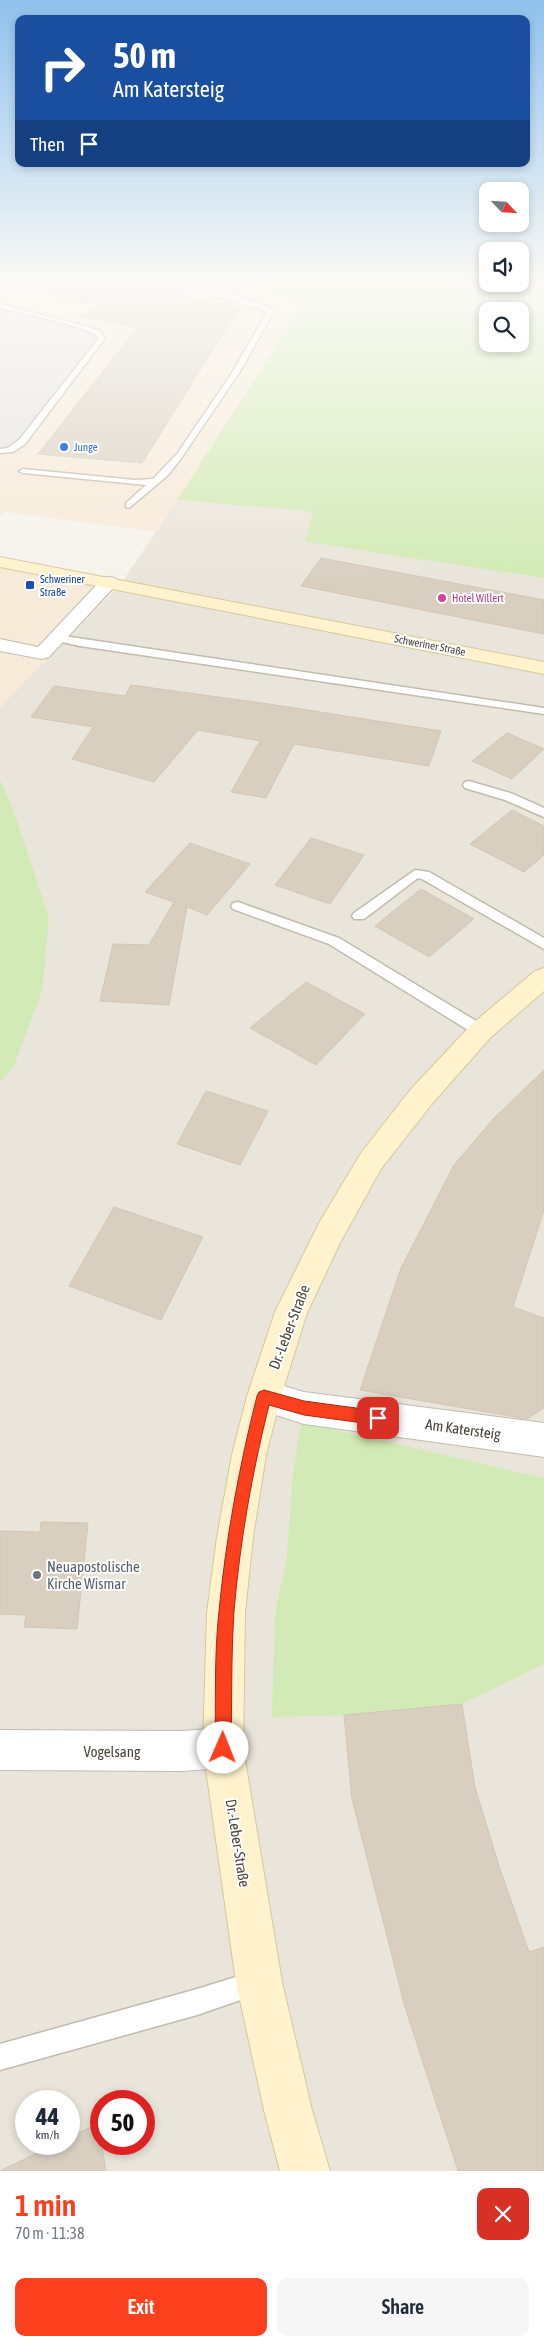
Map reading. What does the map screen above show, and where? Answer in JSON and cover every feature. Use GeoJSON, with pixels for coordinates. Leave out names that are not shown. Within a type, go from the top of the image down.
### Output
{"type":"FeatureCollection","features":[{"type":"Feature","properties":{"kind":"main road","name":"Schweriner Straße"},"geometry":{"type":"LineString","coordinates":[[0,562],[544,668]]}},
{"type":"Feature","properties":{"kind":"main road","name":"Dr.-Leber-Straße"},"geometry":{"type":"LineString","coordinates":[[305,2171],[288,2110],[259,1982],[223,1748],[226,1613],[235,1537],[249,1455],[264,1396],[291,1312],[330,1232],[371,1161],[421,1097],[481,1031],[544,977]]}},
{"type":"Feature","properties":{"kind":"street"},"geometry":{"type":"LineString","coordinates":[[0,645],[42,653],[109,582]]}},
{"type":"Feature","properties":{"kind":"street","name":"Am Katersteig"},"geometry":{"type":"LineString","coordinates":[[264,1396],[304,1408],[544,1440]]}},
{"type":"Feature","properties":{"kind":"street","name":"Vogelsang"},"geometry":{"type":"LineString","coordinates":[[0,1750],[182,1752],[223,1748]]}},
{"type":"Feature","properties":{"kind":"lane"},"geometry":{"type":"LineString","coordinates":[[0,452],[10,450],[22,442],[71,381]]}},
{"type":"Feature","properties":{"kind":"lane"},"geometry":{"type":"LineString","coordinates":[[129,506],[167,472],[196,432],[229,381]]}},
{"type":"Feature","properties":{"kind":"lane"},"geometry":{"type":"LineString","coordinates":[[23,471],[155,481]]}},
{"type":"Feature","properties":{"kind":"lane"},"geometry":{"type":"LineString","coordinates":[[57,638],[89,645],[544,711]]}},
{"type":"Feature","properties":{"kind":"lane"},"geometry":{"type":"LineString","coordinates":[[469,785],[508,797],[544,813]]}},
{"type":"Feature","properties":{"kind":"lane"},"geometry":{"type":"LineString","coordinates":[[359,916],[415,874],[425,875],[544,944]]}},
{"type":"Feature","properties":{"kind":"lane"},"geometry":{"type":"LineString","coordinates":[[238,906],[334,940],[481,1031]]}},
{"type":"Feature","properties":{"kind":"lane"},"geometry":{"type":"LineString","coordinates":[[0,2057],[197,2002],[259,1982]]}},
{"type":"Feature","properties":{"kind":"shaded area"},"geometry":{"type":"Polygon","coordinates":[[[0,381],[254,381],[157,532],[5,512],[0,517],[0,381]]]}},
{"type":"Feature","properties":{"kind":"shaded area"},"geometry":{"type":"Polygon","coordinates":[[[0,381],[69,381],[22,442],[0,451],[0,381]]]}},
{"type":"Feature","properties":{"kind":"shaded area"},"geometry":{"type":"Polygon","coordinates":[[[177,500],[314,512],[306,542],[544,578],[544,2171],[0,2171],[0,1083],[14,1066],[49,917],[13,808],[0,779],[0,707],[121,584],[177,500]]]}},
{"type":"Feature","properties":{"kind":"shaded area"},"geometry":{"type":"Polygon","coordinates":[[[0,562],[121,584],[0,707],[0,562]]]}},
{"type":"Feature","properties":{"kind":"green space"},"geometry":{"type":"Polygon","coordinates":[[[254,381],[544,381],[544,578],[305,542],[313,512],[177,500],[254,381]]]}},
{"type":"Feature","properties":{"kind":"green space"},"geometry":{"type":"Polygon","coordinates":[[[0,779],[13,808],[49,917],[42,991],[14,1066],[0,1083],[0,779]]]}},
{"type":"Feature","properties":{"kind":"green space"},"geometry":{"type":"Polygon","coordinates":[[[301,1422],[544,1478],[544,1664],[462,1704],[344,1715],[272,1717],[275,1616],[286,1566],[293,1475],[301,1422]]]}},
{"type":"Feature","properties":{"kind":"building"},"geometry":{"type":"Polygon","coordinates":[[[95,381],[193,381],[142,463],[38,454],[95,381]]]}},
{"type":"Feature","properties":{"kind":"building"},"geometry":{"type":"Polygon","coordinates":[[[321,558],[544,600],[544,634],[301,586],[321,558]]]}},
{"type":"Feature","properties":{"kind":"building"},"geometry":{"type":"Polygon","coordinates":[[[131,685],[441,731],[429,766],[294,744],[266,798],[231,792],[260,741],[198,730],[154,782],[72,759],[93,727],[31,717],[54,686],[125,696],[131,685]]]}},
{"type":"Feature","properties":{"kind":"building"},"geometry":{"type":"Polygon","coordinates":[[[507,733],[544,749],[512,779],[472,761],[507,733]]]}},
{"type":"Feature","properties":{"kind":"building"},"geometry":{"type":"Polygon","coordinates":[[[512,810],[544,826],[544,855],[524,872],[470,844],[512,810]]]}},
{"type":"Feature","properties":{"kind":"building"},"geometry":{"type":"Polygon","coordinates":[[[311,838],[364,855],[330,904],[275,885],[311,838]]]}},
{"type":"Feature","properties":{"kind":"building"},"geometry":{"type":"Polygon","coordinates":[[[190,843],[250,864],[207,915],[187,907],[169,1005],[100,1001],[113,944],[149,945],[174,902],[145,892],[190,843]]]}},
{"type":"Feature","properties":{"kind":"building"},"geometry":{"type":"Polygon","coordinates":[[[421,889],[474,919],[429,957],[375,926],[421,889]]]}},
{"type":"Feature","properties":{"kind":"building"},"geometry":{"type":"Polygon","coordinates":[[[306,982],[365,1014],[316,1065],[250,1028],[306,982]]]}},
{"type":"Feature","properties":{"kind":"building"},"geometry":{"type":"Polygon","coordinates":[[[544,1070],[544,1210],[513,1307],[544,1318],[544,1408],[527,1419],[360,1390],[401,1268],[454,1165],[494,1118],[544,1070]]]}},
{"type":"Feature","properties":{"kind":"building"},"geometry":{"type":"Polygon","coordinates":[[[206,1091],[268,1111],[240,1165],[177,1144],[206,1091]]]}},
{"type":"Feature","properties":{"kind":"building"},"geometry":{"type":"Polygon","coordinates":[[[114,1207],[203,1237],[161,1320],[69,1286],[114,1207]]]}},
{"type":"Feature","properties":{"kind":"building","name":"Neuapostolische Kirche Wismar"},"geometry":{"type":"Polygon","coordinates":[[[41,1522],[88,1523],[77,1629],[24,1627],[26,1615],[0,1614],[0,1531],[40,1532],[41,1522]]]}},
{"type":"Feature","properties":{"kind":"building"},"geometry":{"type":"Polygon","coordinates":[[[462,1704],[475,1787],[499,1866],[529,1952],[544,1947],[544,2171],[458,2171],[405,2007],[352,1799],[344,1715],[462,1704]]]}},
{"type":"Feature","properties":{"kind":"building"},"geometry":{"type":"Polygon","coordinates":[[[90,2128],[90,2155],[103,2155],[106,2171],[0,2171],[33,2155],[80,2155],[80,2132],[90,2128]]]}},
{"type":"Feature","properties":{"kind":"place","name":"Junge"},"geometry":{"type":"Point","coordinates":[64,447]}},
{"type":"Feature","properties":{"kind":"place","name":"Schweriner Straße"},"geometry":{"type":"Point","coordinates":[30,585]}},
{"type":"Feature","properties":{"kind":"place","name":"Hotel Willert"},"geometry":{"type":"Point","coordinates":[442,598]}},
{"type":"Feature","properties":{"kind":"place","name":"Neuapostolische Kirche Wismar"},"geometry":{"type":"Point","coordinates":[37,1575]}},
{"type":"Feature","properties":{"kind":"route"},"geometry":{"type":"LineString","coordinates":[[223,1748],[226,1613],[235,1537],[249,1455],[264,1396],[304,1408],[378,1418]]}}]}
